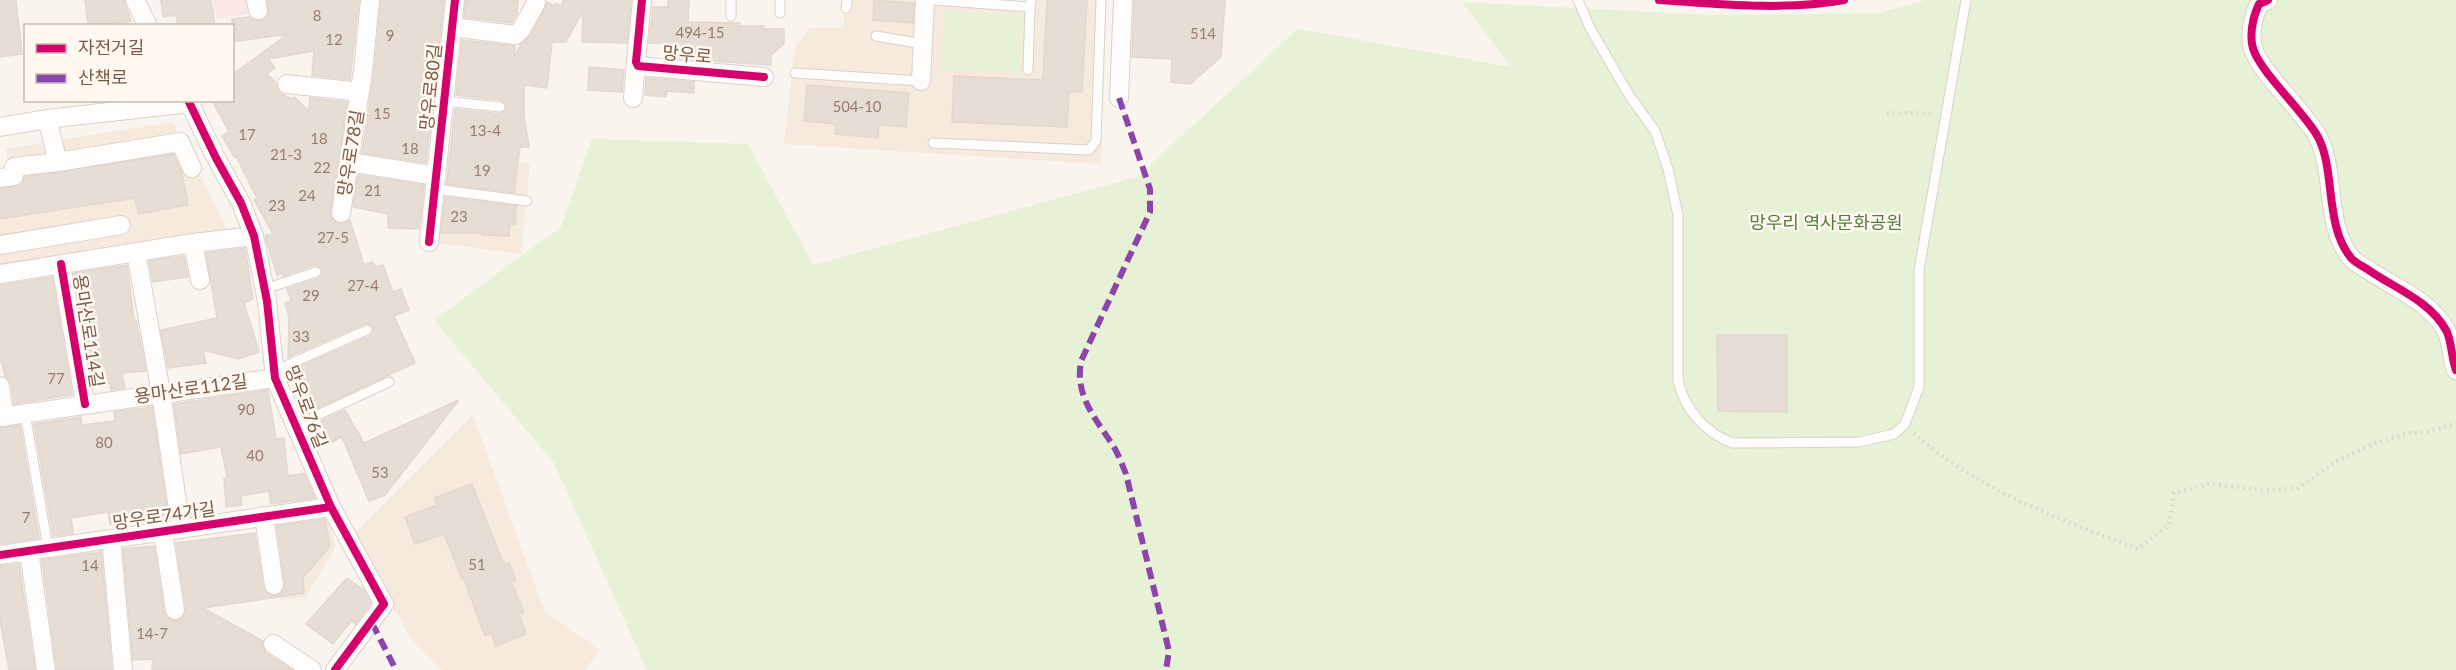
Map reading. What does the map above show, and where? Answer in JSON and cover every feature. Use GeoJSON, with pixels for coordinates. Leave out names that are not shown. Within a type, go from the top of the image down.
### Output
{"type":"FeatureCollection","features":[{"type":"Feature","properties":{"kind":"street"},"geometry":{"type":"LineString","coordinates":[[135,0],[147,24]]}},
{"type":"Feature","properties":{"kind":"street","name":"망우로78길"},"geometry":{"type":"LineString","coordinates":[[341,213],[360,92],[370,0]]}},
{"type":"Feature","properties":{"kind":"street","name":"망우로80길"},"geometry":{"type":"LineString","coordinates":[[429,242],[455,0]]}},
{"type":"Feature","properties":{"kind":"street","name":"망우로"},"geometry":{"type":"LineString","coordinates":[[633,98],[642,0]]}},
{"type":"Feature","properties":{"kind":"street"},"geometry":{"type":"LineString","coordinates":[[921,81],[925,0]]}},
{"type":"Feature","properties":{"kind":"street"},"geometry":{"type":"LineString","coordinates":[[1119,98],[1123,0]]}},
{"type":"Feature","properties":{"kind":"street"},"geometry":{"type":"LineString","coordinates":[[2268,0],[2259,4],[2252,21],[2252,46],[2264,68],[2303,114],[2318,138],[2326,160],[2333,213],[2344,245],[2352,259],[2383,281],[2425,304],[2447,331],[2456,370]]}},
{"type":"Feature","properties":{"kind":"street","name":"망우로80길"},"geometry":{"type":"LineString","coordinates":[[452,27],[515,35],[521,30],[536,3]]}},
{"type":"Feature","properties":{"kind":"street","name":"망우로"},"geometry":{"type":"LineString","coordinates":[[636,62],[641,67],[764,77]]}},
{"type":"Feature","properties":{"kind":"street","name":"망우로78길"},"geometry":{"type":"LineString","coordinates":[[287,84],[360,92]]}},
{"type":"Feature","properties":{"kind":"street"},"geometry":{"type":"LineString","coordinates":[[0,127],[189,102]]}},
{"type":"Feature","properties":{"kind":"street","name":"망우로76길"},"geometry":{"type":"LineString","coordinates":[[189,102],[241,203],[254,236],[265,289],[275,374],[331,507],[384,604],[334,670]]}},
{"type":"Feature","properties":{"kind":"street"},"geometry":{"type":"LineString","coordinates":[[47,119],[58,162]]}},
{"type":"Feature","properties":{"kind":"street"},"geometry":{"type":"LineString","coordinates":[[0,178],[14,176],[14,167],[180,142],[192,168]]}},
{"type":"Feature","properties":{"kind":"street"},"geometry":{"type":"LineString","coordinates":[[349,162],[436,183]]}},
{"type":"Feature","properties":{"kind":"street"},"geometry":{"type":"LineString","coordinates":[[0,245],[121,225]]}},
{"type":"Feature","properties":{"kind":"street","name":"용마산로114길"},"geometry":{"type":"LineString","coordinates":[[0,274],[194,243],[254,236]]}},
{"type":"Feature","properties":{"kind":"street"},"geometry":{"type":"LineString","coordinates":[[194,243],[200,280]]}},
{"type":"Feature","properties":{"kind":"street"},"geometry":{"type":"LineString","coordinates":[[136,252],[161,393],[181,529]]}},
{"type":"Feature","properties":{"kind":"street","name":"용마산로114길"},"geometry":{"type":"LineString","coordinates":[[61,264],[85,404]]}},
{"type":"Feature","properties":{"kind":"street","name":"용마산로112길"},"geometry":{"type":"LineString","coordinates":[[2,417],[275,374]]}},
{"type":"Feature","properties":{"kind":"street"},"geometry":{"type":"LineString","coordinates":[[0,386],[2,417]]}},
{"type":"Feature","properties":{"kind":"street","name":"망우로74가길"},"geometry":{"type":"LineString","coordinates":[[0,555],[331,507]]}},
{"type":"Feature","properties":{"kind":"street"},"geometry":{"type":"LineString","coordinates":[[264,516],[274,585]]}},
{"type":"Feature","properties":{"kind":"street","name":"망우로74가길"},"geometry":{"type":"LineString","coordinates":[[163,532],[175,610]]}},
{"type":"Feature","properties":{"kind":"street","name":"망우로74가길"},"geometry":{"type":"LineString","coordinates":[[111,539],[123,670]]}},
{"type":"Feature","properties":{"kind":"street"},"geometry":{"type":"LineString","coordinates":[[29,551],[46,670]]}},
{"type":"Feature","properties":{"kind":"street"},"geometry":{"type":"LineString","coordinates":[[273,644],[312,670]]}},
{"type":"Feature","properties":{"kind":"lane"},"geometry":{"type":"LineString","coordinates":[[731,0],[731,16]]}},
{"type":"Feature","properties":{"kind":"lane"},"geometry":{"type":"LineString","coordinates":[[780,0],[780,13]]}},
{"type":"Feature","properties":{"kind":"lane"},"geometry":{"type":"LineString","coordinates":[[933,0],[1030,3],[1028,70]]}},
{"type":"Feature","properties":{"kind":"lane"},"geometry":{"type":"LineString","coordinates":[[933,142],[1089,150],[1096,141],[1101,0]]}},
{"type":"Feature","properties":{"kind":"lane"},"geometry":{"type":"LineString","coordinates":[[1578,0],[1590,28],[1629,95],[1655,131],[1668,169],[1678,215],[1678,380],[1681,394],[1698,419],[1718,438],[1733,443],[1859,442],[1894,434],[1905,424],[1919,387],[1919,270],[1966,0]]}},
{"type":"Feature","properties":{"kind":"lane"},"geometry":{"type":"LineString","coordinates":[[876,36],[923,44]]}},
{"type":"Feature","properties":{"kind":"lane"},"geometry":{"type":"LineString","coordinates":[[795,73],[921,81]]}},
{"type":"Feature","properties":{"kind":"lane","name":"망우로80길"},"geometry":{"type":"LineString","coordinates":[[444,101],[500,107]]}},
{"type":"Feature","properties":{"kind":"lane"},"geometry":{"type":"LineString","coordinates":[[436,183],[527,201]]}},
{"type":"Feature","properties":{"kind":"lane"},"geometry":{"type":"LineString","coordinates":[[265,289],[316,272]]}},
{"type":"Feature","properties":{"kind":"lane"},"geometry":{"type":"LineString","coordinates":[[275,374],[367,330]]}},
{"type":"Feature","properties":{"kind":"lane"},"geometry":{"type":"LineString","coordinates":[[296,425],[389,382]]}},
{"type":"Feature","properties":{"kind":"lane"},"geometry":{"type":"LineString","coordinates":[[25,413],[48,548]]}},
{"type":"Feature","properties":{"kind":"path"},"geometry":{"type":"LineString","coordinates":[[1887,113],[1947,113]]}},
{"type":"Feature","properties":{"kind":"path"},"geometry":{"type":"LineString","coordinates":[[1905,424],[1934,451],[1990,485],[2078,527],[2138,549],[2169,525],[2174,493],[2210,484],[2265,490],[2298,488],[2338,460],[2376,443],[2410,433],[2429,432],[2456,423]]}},
{"type":"Feature","properties":{"kind":"shaded area"},"geometry":{"type":"Polygon","coordinates":[[[213,0],[246,0],[249,14],[217,18],[213,0]]]}},
{"type":"Feature","properties":{"kind":"shaded area"},"geometry":{"type":"Polygon","coordinates":[[[846,0],[933,0],[1030,7],[1030,0],[1105,0],[1101,164],[784,144],[795,47],[810,28],[843,28],[846,0]]]}},
{"type":"Feature","properties":{"kind":"shaded area"},"geometry":{"type":"Polygon","coordinates":[[[173,122],[229,233],[0,270],[0,168],[9,166],[6,149],[173,122]]]}},
{"type":"Feature","properties":{"kind":"shaded area"},"geometry":{"type":"Polygon","coordinates":[[[439,151],[530,164],[521,254],[429,242],[439,151]]]}},
{"type":"Feature","properties":{"kind":"shaded area"},"geometry":{"type":"Polygon","coordinates":[[[473,415],[545,612],[600,650],[585,670],[442,670],[411,639],[354,534],[473,415]]]}},
{"type":"Feature","properties":{"kind":"shaded area"},"geometry":{"type":"Polygon","coordinates":[[[329,516],[335,548],[306,597],[280,600],[270,524],[329,516]]]}},
{"type":"Feature","properties":{"kind":"green space","name":"망우리 역사문화공원"},"geometry":{"type":"Polygon","coordinates":[[[1926,0],[2456,0],[2456,670],[647,670],[554,463],[434,320],[561,227],[592,139],[748,144],[813,265],[1137,177],[1298,29],[1511,67],[1462,2],[1706,15],[1879,13],[1926,0]]]}},
{"type":"Feature","properties":{"kind":"green space"},"geometry":{"type":"Polygon","coordinates":[[[944,11],[1023,15],[1020,73],[941,69],[944,11]]]}},
{"type":"Feature","properties":{"kind":"building"},"geometry":{"type":"Polygon","coordinates":[[[0,0],[16,0],[22,54],[0,57],[0,0]]]}},
{"type":"Feature","properties":{"kind":"building"},"geometry":{"type":"Polygon","coordinates":[[[85,0],[124,0],[131,21],[88,24],[85,0]]]}},
{"type":"Feature","properties":{"kind":"building"},"geometry":{"type":"Polygon","coordinates":[[[161,0],[211,0],[215,24],[178,24],[176,15],[163,17],[161,0]]]}},
{"type":"Feature","properties":{"kind":"building"},"geometry":{"type":"Polygon","coordinates":[[[267,0],[359,0],[350,80],[312,75],[314,51],[268,59],[275,68],[267,74],[276,83],[280,93],[292,99],[294,97],[309,111],[310,98],[347,102],[330,216],[339,224],[350,220],[364,265],[373,262],[375,267],[383,265],[393,292],[401,289],[409,310],[394,316],[415,363],[313,410],[292,370],[370,336],[374,330],[370,324],[364,324],[288,357],[289,317],[285,303],[291,301],[287,289],[319,278],[323,270],[314,265],[283,276],[282,273],[277,275],[266,240],[266,235],[273,234],[254,200],[257,198],[236,156],[234,157],[222,136],[229,132],[213,102],[234,102],[234,74],[288,34],[234,42],[232,19],[249,17],[260,21],[265,19],[269,13],[267,0]]]}},
{"type":"Feature","properties":{"kind":"building"},"geometry":{"type":"Polygon","coordinates":[[[381,0],[444,0],[426,163],[362,153],[374,73],[381,0]]]}},
{"type":"Feature","properties":{"kind":"building"},"geometry":{"type":"Polygon","coordinates":[[[466,0],[518,0],[517,14],[512,23],[464,17],[466,0]]]}},
{"type":"Feature","properties":{"kind":"building"},"geometry":{"type":"Polygon","coordinates":[[[564,0],[631,0],[627,43],[582,42],[583,11],[566,42],[552,42],[547,88],[524,85],[524,115],[529,147],[520,147],[514,193],[447,184],[455,109],[500,114],[507,107],[501,100],[456,95],[462,40],[515,46],[514,58],[521,44],[531,35],[547,2],[554,6],[556,3],[561,6],[564,0]]]}},
{"type":"Feature","properties":{"kind":"building"},"geometry":{"type":"Polygon","coordinates":[[[668,0],[689,0],[688,22],[740,23],[740,26],[784,29],[784,44],[771,55],[771,65],[670,58],[670,43],[649,43],[653,7],[668,7],[668,0]]]}},
{"type":"Feature","properties":{"kind":"building"},"geometry":{"type":"Polygon","coordinates":[[[874,0],[914,3],[913,23],[873,20],[874,0]]]}},
{"type":"Feature","properties":{"kind":"building"},"geometry":{"type":"Polygon","coordinates":[[[1047,0],[1087,0],[1082,92],[1069,92],[1067,127],[952,122],[954,76],[1043,80],[1047,0]]]}},
{"type":"Feature","properties":{"kind":"building"},"geometry":{"type":"Polygon","coordinates":[[[1134,0],[1225,0],[1221,57],[1190,84],[1171,82],[1172,59],[1132,57],[1134,0]]]}},
{"type":"Feature","properties":{"kind":"building"},"geometry":{"type":"Polygon","coordinates":[[[589,67],[624,70],[622,92],[588,90],[589,67]]]}},
{"type":"Feature","properties":{"kind":"building"},"geometry":{"type":"Polygon","coordinates":[[[646,78],[694,82],[694,93],[667,91],[666,97],[645,95],[646,78]]]}},
{"type":"Feature","properties":{"kind":"building"},"geometry":{"type":"Polygon","coordinates":[[[807,85],[909,93],[906,127],[879,125],[878,138],[835,134],[836,124],[804,121],[807,85]]]}},
{"type":"Feature","properties":{"kind":"building"},"geometry":{"type":"Polygon","coordinates":[[[173,154],[182,173],[188,205],[139,214],[134,198],[0,219],[0,189],[20,185],[25,177],[173,154]]]}},
{"type":"Feature","properties":{"kind":"building"},"geometry":{"type":"Polygon","coordinates":[[[358,175],[424,185],[419,229],[388,228],[388,214],[353,207],[358,175]]]}},
{"type":"Feature","properties":{"kind":"building"},"geometry":{"type":"Polygon","coordinates":[[[445,197],[516,206],[515,225],[510,224],[509,236],[482,235],[483,233],[441,233],[445,197]]]}},
{"type":"Feature","properties":{"kind":"building"},"geometry":{"type":"Polygon","coordinates":[[[245,248],[253,299],[244,303],[259,352],[238,359],[203,350],[206,363],[168,368],[161,330],[217,318],[206,253],[245,248]]]}},
{"type":"Feature","properties":{"kind":"building"},"geometry":{"type":"Polygon","coordinates":[[[184,256],[188,277],[153,282],[149,261],[184,256]]]}},
{"type":"Feature","properties":{"kind":"building"},"geometry":{"type":"Polygon","coordinates":[[[127,265],[134,320],[136,320],[146,371],[122,373],[125,388],[111,390],[110,383],[93,385],[74,273],[127,265]]]}},
{"type":"Feature","properties":{"kind":"building"},"geometry":{"type":"Polygon","coordinates":[[[52,277],[72,395],[14,404],[11,384],[0,363],[0,285],[52,277]]]}},
{"type":"Feature","properties":{"kind":"building"},"geometry":{"type":"Polygon","coordinates":[[[1717,335],[1787,335],[1787,412],[1718,411],[1717,335]]]}},
{"type":"Feature","properties":{"kind":"building"},"geometry":{"type":"Polygon","coordinates":[[[268,390],[276,439],[284,438],[288,476],[304,473],[315,498],[271,504],[269,491],[241,496],[242,505],[226,507],[224,478],[227,477],[221,447],[181,454],[174,404],[268,390]]]}},
{"type":"Feature","properties":{"kind":"building"},"geometry":{"type":"Polygon","coordinates":[[[459,400],[385,495],[369,501],[342,437],[332,442],[321,421],[345,410],[364,443],[459,400]]]}},
{"type":"Feature","properties":{"kind":"building"},"geometry":{"type":"Polygon","coordinates":[[[152,407],[168,516],[110,524],[108,512],[71,518],[73,533],[53,536],[34,424],[81,417],[82,425],[115,421],[114,412],[152,407]]]}},
{"type":"Feature","properties":{"kind":"building"},"geometry":{"type":"Polygon","coordinates":[[[20,425],[39,538],[0,544],[0,428],[20,425]]]}},
{"type":"Feature","properties":{"kind":"building"},"geometry":{"type":"Polygon","coordinates":[[[472,484],[504,565],[509,563],[516,580],[511,582],[524,612],[519,614],[526,634],[496,646],[491,633],[485,636],[444,534],[415,544],[405,517],[437,505],[434,498],[472,484]]]}},
{"type":"Feature","properties":{"kind":"building"},"geometry":{"type":"Polygon","coordinates":[[[325,519],[330,546],[303,578],[304,593],[203,608],[263,641],[265,652],[292,670],[152,670],[153,659],[133,660],[123,549],[154,546],[164,612],[167,617],[176,621],[182,618],[186,609],[176,543],[255,533],[263,587],[269,595],[276,596],[284,590],[285,584],[277,526],[325,519]]]}},
{"type":"Feature","properties":{"kind":"building"},"geometry":{"type":"Polygon","coordinates":[[[101,552],[112,670],[57,670],[42,560],[101,552]]]}},
{"type":"Feature","properties":{"kind":"building"},"geometry":{"type":"Polygon","coordinates":[[[19,564],[35,670],[9,670],[0,620],[0,566],[19,564]]]}},
{"type":"Feature","properties":{"kind":"building"},"geometry":{"type":"Polygon","coordinates":[[[347,578],[364,590],[371,603],[355,624],[352,620],[333,644],[306,624],[347,578]]]}},
{"type":"Feature","properties":{"kind":"marked path"},"geometry":{"type":"LineString","coordinates":[[1119,98],[1150,189],[1150,212],[1081,361],[1080,373],[1087,405],[1114,447],[1126,474],[1169,651],[1166,670]]}},
{"type":"Feature","properties":{"kind":"marked path"},"geometry":{"type":"LineString","coordinates":[[372,623],[396,670]]}},
{"type":"Feature","properties":{"kind":"cycle path"},"geometry":{"type":"LineString","coordinates":[[429,242],[455,0]]}},
{"type":"Feature","properties":{"kind":"cycle path"},"geometry":{"type":"LineString","coordinates":[[642,0],[636,62],[638,66],[764,77]]}},
{"type":"Feature","properties":{"kind":"cycle path"},"geometry":{"type":"LineString","coordinates":[[1659,0],[1775,6],[1844,0]]}},
{"type":"Feature","properties":{"kind":"cycle path"},"geometry":{"type":"LineString","coordinates":[[2268,0],[2259,4],[2255,14],[2252,28],[2252,44],[2255,54],[2318,137],[2327,166],[2337,231],[2343,246],[2355,262],[2410,295],[2430,310],[2448,334],[2456,370]]}},
{"type":"Feature","properties":{"kind":"cycle path"},"geometry":{"type":"LineString","coordinates":[[189,102],[241,203],[254,236],[267,301],[275,378],[331,507],[384,604],[335,670]]}},
{"type":"Feature","properties":{"kind":"cycle path"},"geometry":{"type":"LineString","coordinates":[[61,264],[85,404]]}},
{"type":"Feature","properties":{"kind":"cycle path"},"geometry":{"type":"LineString","coordinates":[[0,555],[331,507]]}}]}
